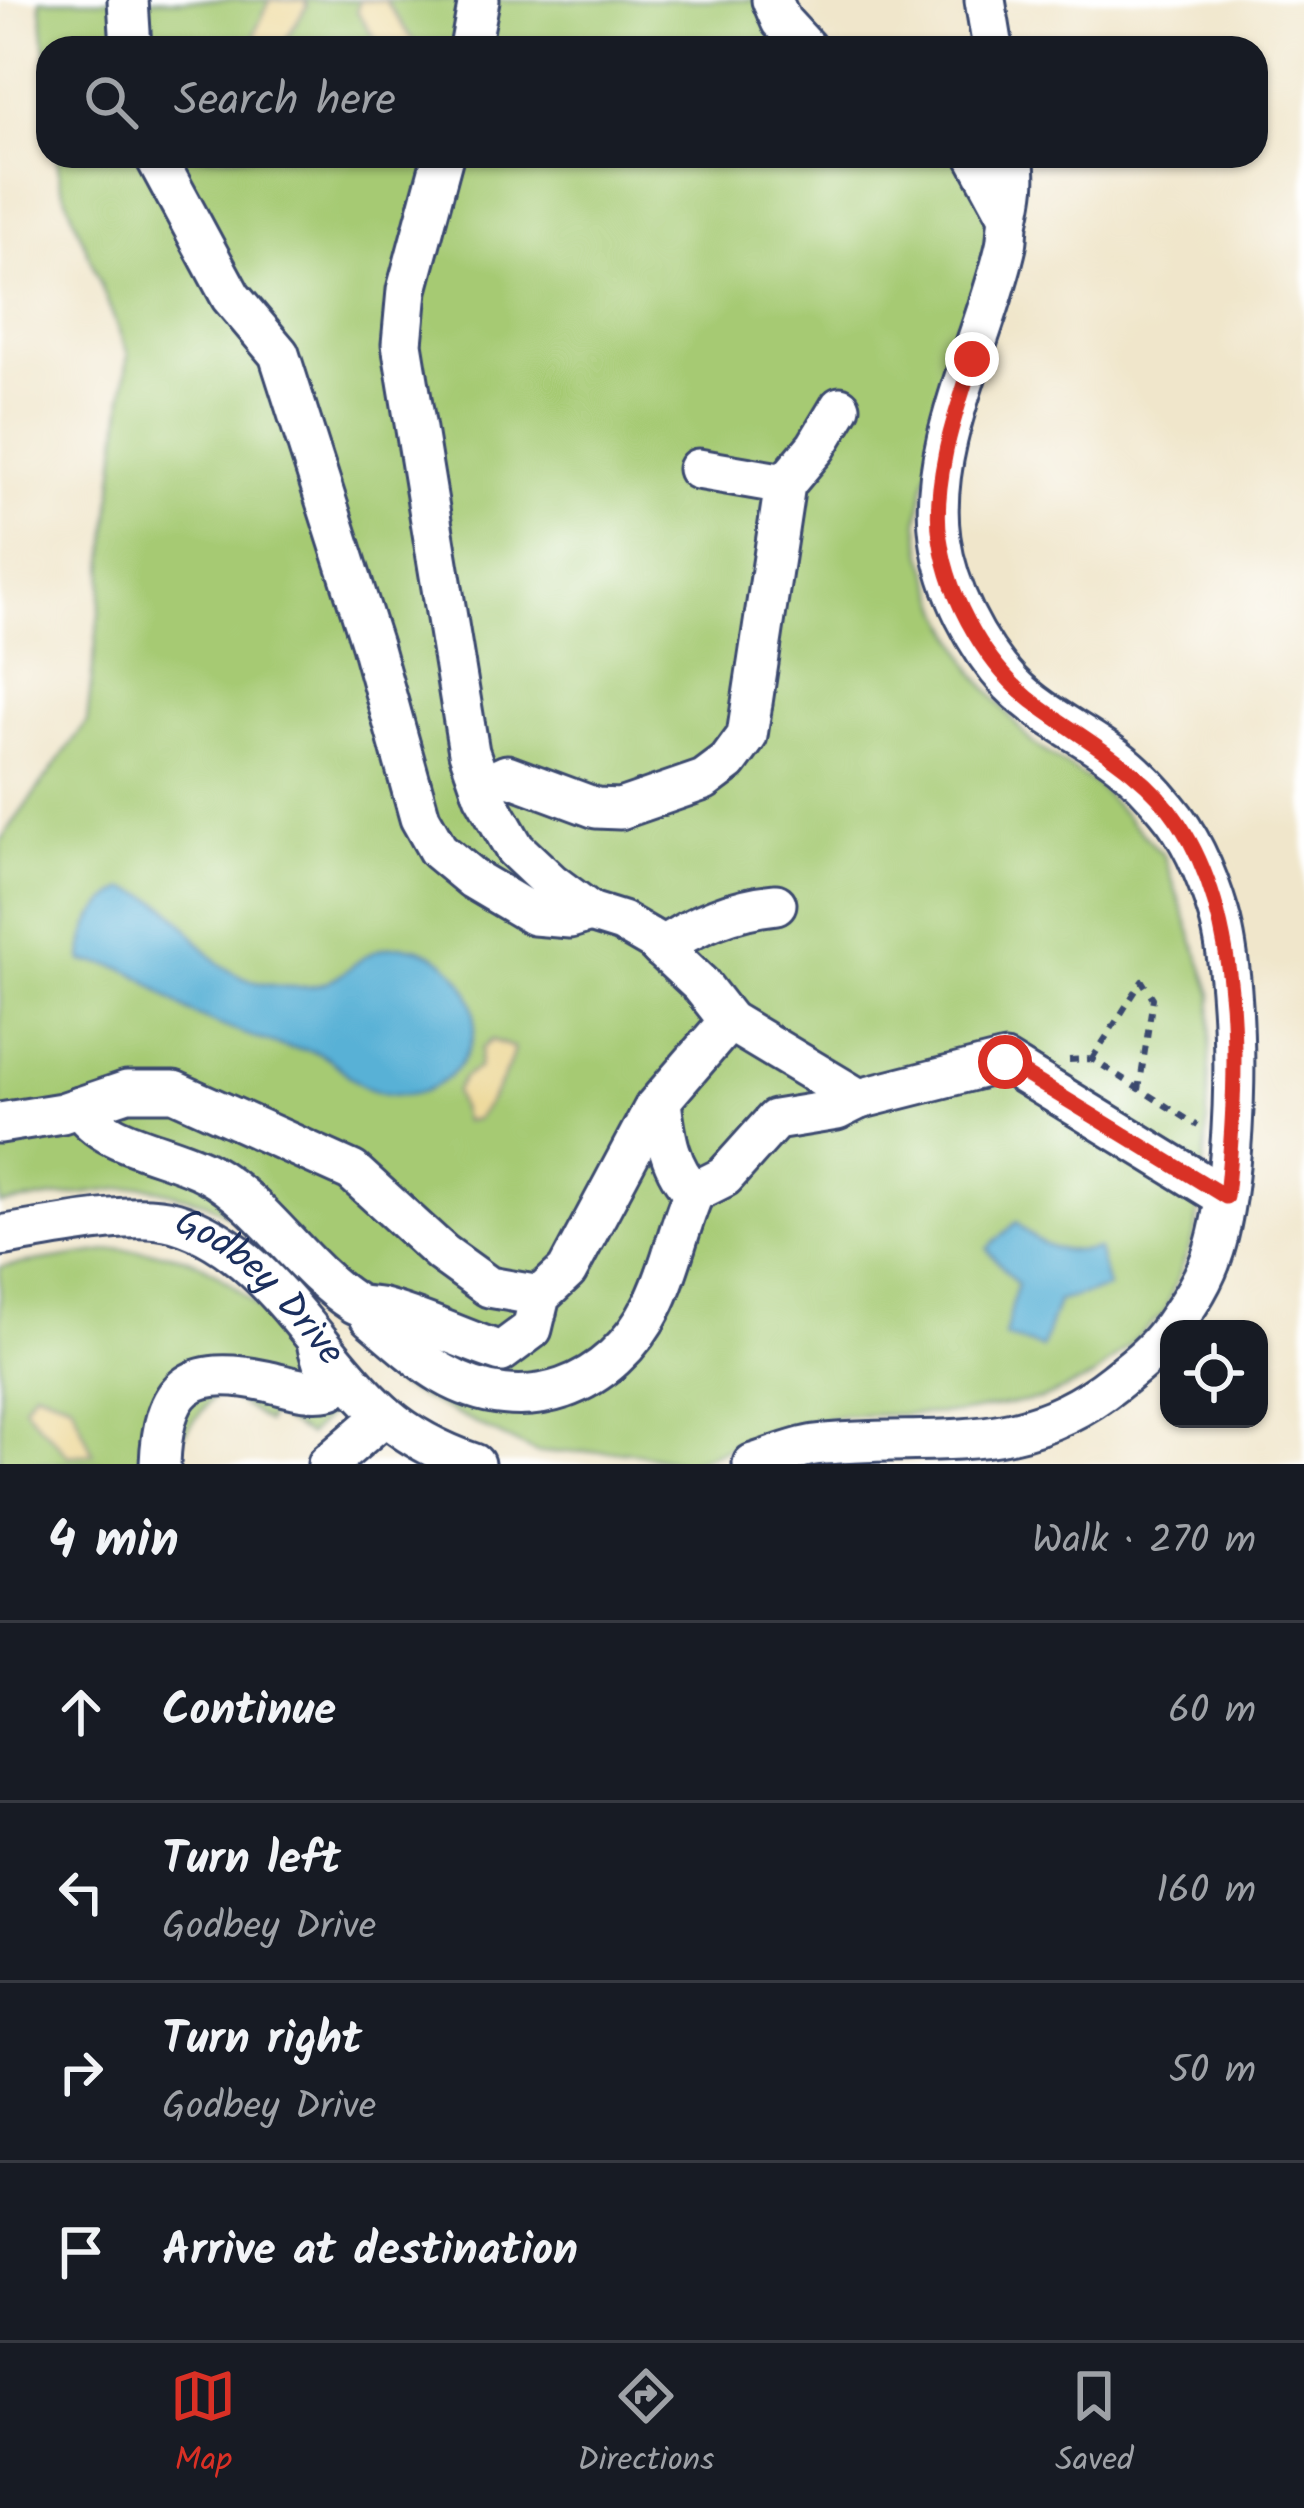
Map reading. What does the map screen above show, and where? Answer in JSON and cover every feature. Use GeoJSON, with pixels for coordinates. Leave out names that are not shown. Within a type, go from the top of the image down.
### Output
{"type":"FeatureCollection","features":[{"type":"Feature","properties":{"kind":"street"},"geometry":{"type":"LineString","coordinates":[[128,0],[130,36]]}},
{"type":"Feature","properties":{"kind":"street"},"geometry":{"type":"LineString","coordinates":[[472,36],[479,0]]}},
{"type":"Feature","properties":{"kind":"street"},"geometry":{"type":"LineString","coordinates":[[772,0],[781,21],[795,36]]}},
{"type":"Feature","properties":{"kind":"street"},"geometry":{"type":"LineString","coordinates":[[161,168],[231,297],[279,354],[421,818],[437,850],[473,879],[534,915],[571,917],[590,912]]}},
{"type":"Feature","properties":{"kind":"street"},"geometry":{"type":"LineString","coordinates":[[440,168],[407,290],[402,344],[469,752],[481,787],[515,849],[550,883],[590,912],[622,922],[662,948],[701,985],[729,1021],[859,1099]]}},
{"type":"Feature","properties":{"kind":"street"},"geometry":{"type":"LineString","coordinates":[[982,168],[1009,218]]}},
{"type":"Feature","properties":{"kind":"street"},"geometry":{"type":"LineString","coordinates":[[1015,168],[1006,244],[945,454],[940,537],[953,586],[972,627],[1012,684],[1124,764],[1179,823],[1219,916],[1228,973],[1231,1145],[1226,1197],[1199,1290],[1177,1320]]}},
{"type":"Feature","properties":{"kind":"street"},"geometry":{"type":"LineString","coordinates":[[481,787],[507,775],[596,808],[620,809],[704,780],[728,762],[747,736],[784,484],[816,447],[840,407]]}},
{"type":"Feature","properties":{"kind":"street"},"geometry":{"type":"LineString","coordinates":[[698,469],[784,484]]}},
{"type":"Feature","properties":{"kind":"street"},"geometry":{"type":"LineString","coordinates":[[662,948],[681,934],[732,912],[776,904]]}},
{"type":"Feature","properties":{"kind":"street"},"geometry":{"type":"LineString","coordinates":[[357,1306],[380,1309],[502,1352],[532,1329],[539,1296],[567,1271],[661,1102],[729,1021]]}},
{"type":"Feature","properties":{"kind":"street"},"geometry":{"type":"LineString","coordinates":[[80,1107],[90,1124],[108,1136],[132,1141],[208,1174],[252,1207],[357,1306],[444,1375],[500,1396],[557,1394],[594,1376],[622,1348],[653,1307],[694,1192],[724,1177],[775,1120],[837,1110],[859,1099],[1005,1062],[1226,1197]]}},
{"type":"Feature","properties":{"kind":"street"},"geometry":{"type":"LineString","coordinates":[[0,1124],[80,1107],[127,1091],[174,1091],[352,1171],[442,1253],[489,1287],[539,1296]]}},
{"type":"Feature","properties":{"kind":"street"},"geometry":{"type":"LineString","coordinates":[[661,1102],[673,1160],[681,1180],[694,1192]]}},
{"type":"Feature","properties":{"kind":"street","name":"Godbey Drive"},"geometry":{"type":"LineString","coordinates":[[0,1236],[115,1220],[173,1221],[223,1244],[260,1276],[385,1415],[423,1441],[474,1464]]}},
{"type":"Feature","properties":{"kind":"street"},"geometry":{"type":"LineString","coordinates":[[160,1464],[162,1423],[170,1402],[191,1383],[228,1373],[311,1393],[331,1390],[294,1269],[300,1257]]}},
{"type":"Feature","properties":{"kind":"street"},"geometry":{"type":"LineString","coordinates":[[753,1464],[811,1446],[991,1451],[1066,1415],[1160,1344]]}},
{"type":"Feature","properties":{"kind":"street"},"geometry":{"type":"LineString","coordinates":[[328,1464],[385,1415]]}},
{"type":"Feature","properties":{"kind":"path"},"geometry":{"type":"LineString","coordinates":[[1092,1059],[1142,982],[1153,998],[1139,1090]]}},
{"type":"Feature","properties":{"kind":"path"},"geometry":{"type":"LineString","coordinates":[[1053,1050],[1072,1062],[1092,1059],[1207,1131]]}},
{"type":"Feature","properties":{"kind":"green space"},"geometry":{"type":"Polygon","coordinates":[[[40,0],[759,0],[777,36],[44,36],[40,0]]]}},
{"type":"Feature","properties":{"kind":"green space"},"geometry":{"type":"Polygon","coordinates":[[[58,168],[967,168],[987,205],[987,248],[924,486],[918,523],[923,554],[944,614],[974,673],[1032,743],[1096,785],[1164,856],[1212,994],[1206,1147],[1196,1231],[1164,1313],[1094,1377],[1042,1399],[958,1413],[841,1416],[771,1432],[686,1464],[626,1451],[537,1453],[396,1385],[310,1279],[248,1226],[205,1202],[143,1186],[0,1204],[0,841],[87,722],[128,354],[58,168]]]}},
{"type":"Feature","properties":{"kind":"green space"},"geometry":{"type":"Polygon","coordinates":[[[120,1249],[186,1258],[229,1283],[291,1344],[334,1410],[308,1435],[270,1413],[267,1422],[219,1389],[172,1449],[187,1464],[0,1464],[0,1267],[120,1249]]]}},
{"type":"Feature","properties":{"kind":"sand"},"geometry":{"type":"Polygon","coordinates":[[[270,0],[304,0],[307,6],[288,36],[255,36],[270,0]]]}},
{"type":"Feature","properties":{"kind":"sand"},"geometry":{"type":"Polygon","coordinates":[[[359,0],[385,0],[410,36],[373,36],[357,11],[359,0]]]}},
{"type":"Feature","properties":{"kind":"sand"},"geometry":{"type":"Polygon","coordinates":[[[492,1040],[514,1048],[511,1058],[482,1111],[476,1119],[464,1121],[455,1092],[463,1078],[478,1068],[482,1048],[492,1040]]]}},
{"type":"Feature","properties":{"kind":"sand"},"geometry":{"type":"Polygon","coordinates":[[[34,1390],[71,1403],[93,1454],[68,1456],[24,1406],[34,1390]]]}},
{"type":"Feature","properties":{"kind":"water"},"geometry":{"type":"Polygon","coordinates":[[[125,889],[164,905],[228,970],[263,984],[319,985],[364,957],[400,946],[437,957],[464,984],[472,1002],[475,1021],[465,1057],[455,1071],[428,1090],[395,1095],[378,1092],[318,1053],[217,1024],[186,1010],[128,971],[82,961],[93,919],[125,889]]]}},
{"type":"Feature","properties":{"kind":"water"},"geometry":{"type":"Polygon","coordinates":[[[1017,1222],[1053,1248],[1098,1249],[1108,1288],[1058,1301],[1042,1348],[1005,1337],[1017,1284],[987,1249],[1017,1222]]]}},
{"type":"Feature","properties":{"kind":"route"},"geometry":{"type":"LineString","coordinates":[[972,359],[945,454],[940,496],[940,537],[953,586],[990,657],[1012,684],[1124,764],[1179,823],[1203,870],[1219,916],[1228,973],[1231,1145],[1226,1197],[1005,1062]]}}]}
